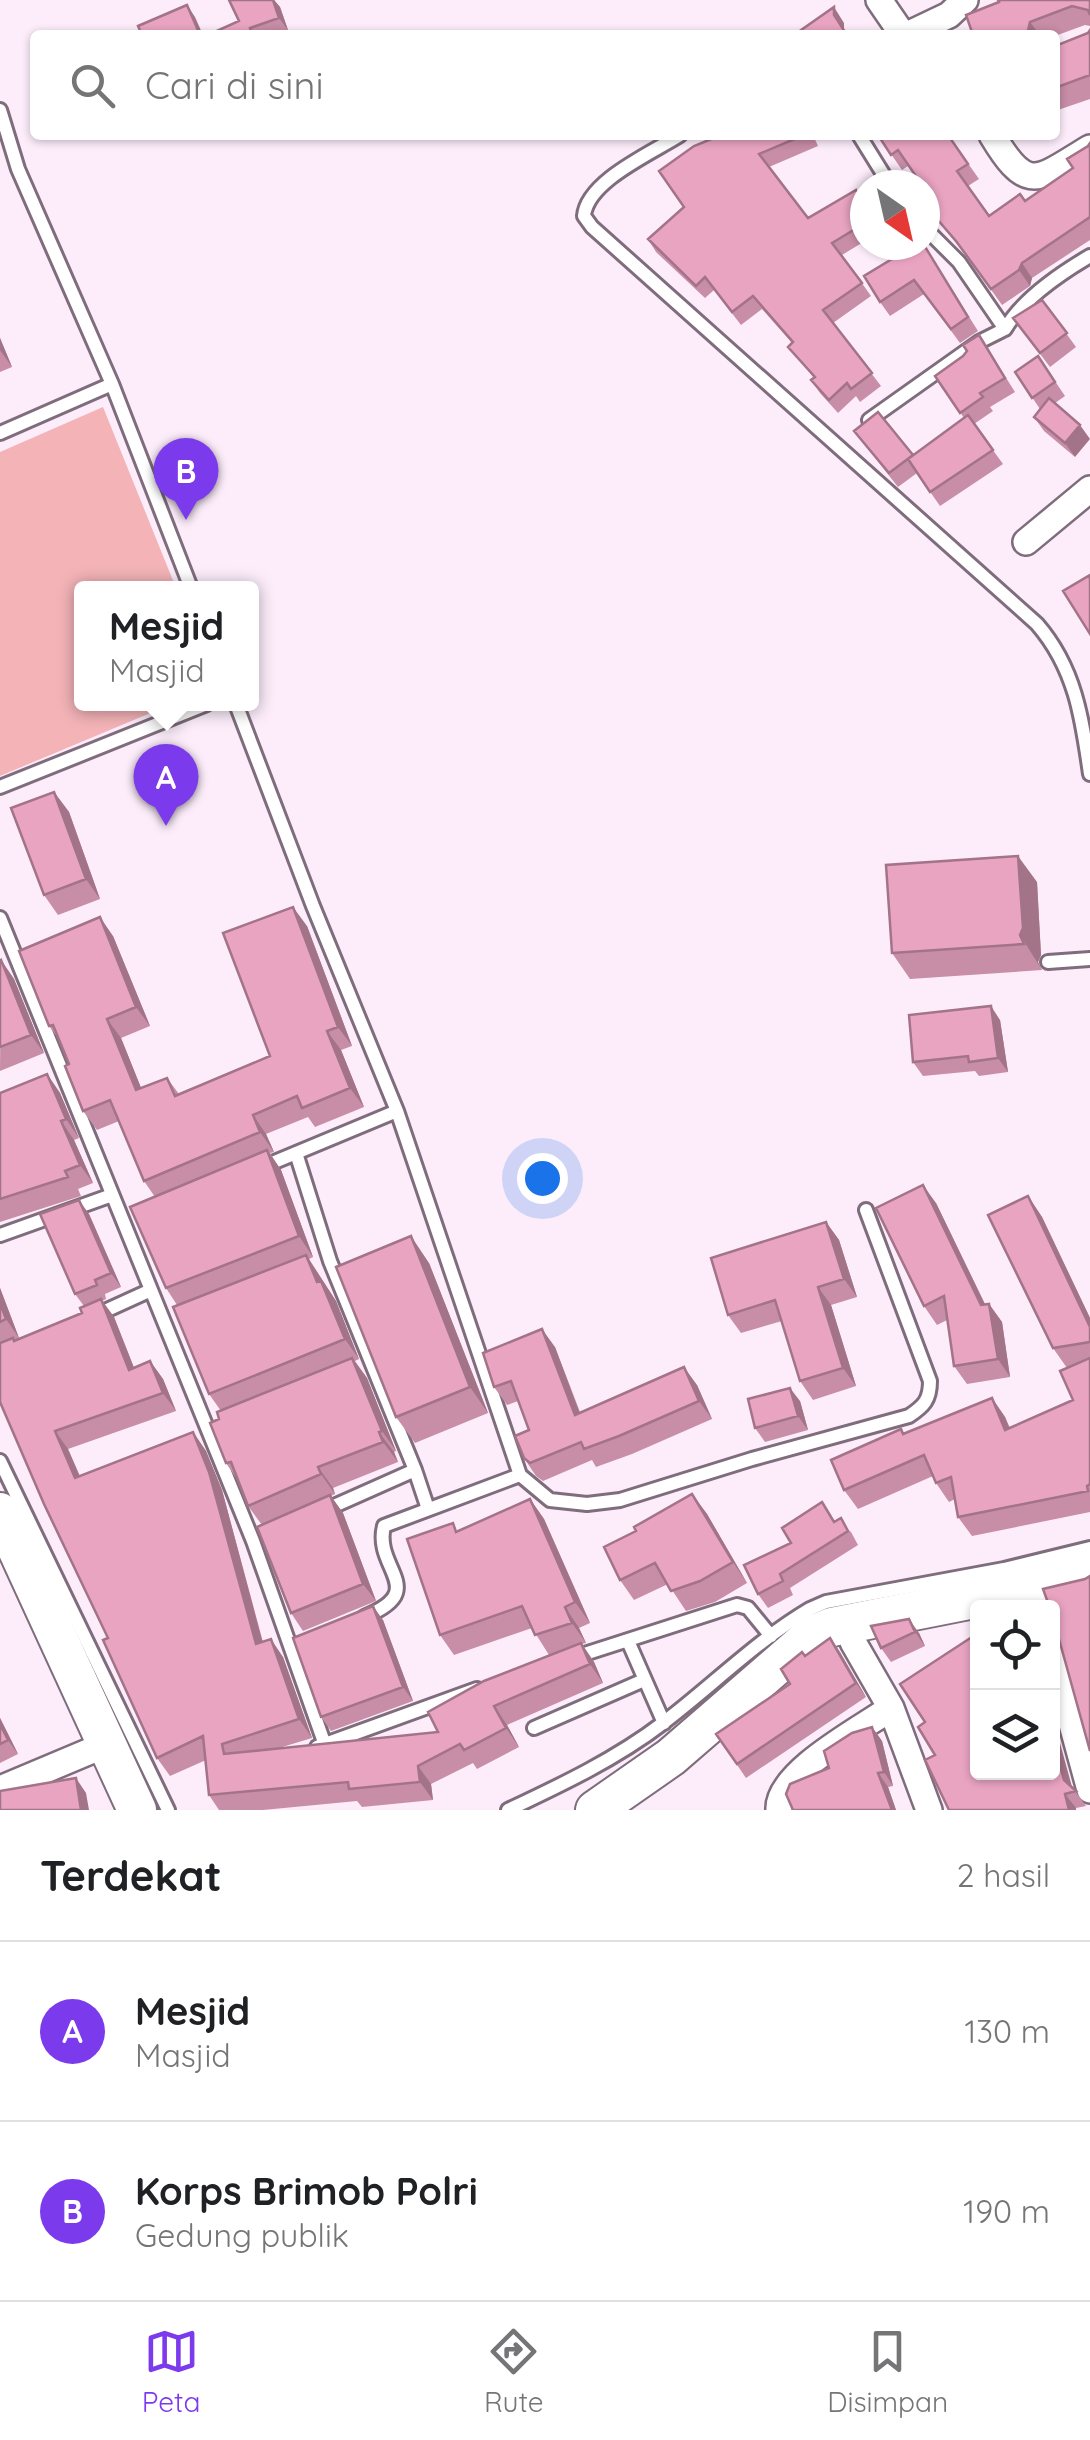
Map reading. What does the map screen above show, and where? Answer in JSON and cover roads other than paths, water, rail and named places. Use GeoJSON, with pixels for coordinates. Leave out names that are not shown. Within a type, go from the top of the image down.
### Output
{"type":"FeatureCollection","features":[{"type":"Feature","properties":{"kind":"street"},"geometry":{"type":"LineString","coordinates":[[879,0],[901,30]]}},
{"type":"Feature","properties":{"kind":"street"},"geometry":{"type":"LineString","coordinates":[[916,30],[949,15],[965,0]]}},
{"type":"Feature","properties":{"kind":"street"},"geometry":{"type":"LineString","coordinates":[[995,140],[1011,167],[1037,178],[1090,148]]}},
{"type":"Feature","properties":{"kind":"street"},"geometry":{"type":"LineString","coordinates":[[1026,542],[1090,489]]}},
{"type":"Feature","properties":{"kind":"street"},"geometry":{"type":"LineString","coordinates":[[0,1512],[137,1810]]}},
{"type":"Feature","properties":{"kind":"street"},"geometry":{"type":"LineString","coordinates":[[600,1809],[671,1757],[812,1636],[832,1627],[1038,1596],[1090,1572]]}},
{"type":"Feature","properties":{"kind":"street"},"geometry":{"type":"LineString","coordinates":[[853,1642],[892,1708],[928,1810]]}},
{"type":"Feature","properties":{"kind":"street"},"geometry":{"type":"LineString","coordinates":[[1060,1679],[1090,1790]]}},
{"type":"Feature","properties":{"kind":"street"},"geometry":{"type":"LineString","coordinates":[[779,1810],[780,1795],[799,1771],[892,1708]]}},
{"type":"Feature","properties":{"kind":"street"},"geometry":{"type":"LineString","coordinates":[[0,1790],[107,1744]]}},
{"type":"Feature","properties":{"kind":"lane"},"geometry":{"type":"LineString","coordinates":[[0,110],[18,169],[112,384],[188,581]]}},
{"type":"Feature","properties":{"kind":"lane"},"geometry":{"type":"LineString","coordinates":[[672,140],[598,188],[585,203],[584,216],[1037,624],[1065,662],[1078,698],[1090,774]]}},
{"type":"Feature","properties":{"kind":"lane"},"geometry":{"type":"LineString","coordinates":[[861,140],[880,170]]}},
{"type":"Feature","properties":{"kind":"lane"},"geometry":{"type":"LineString","coordinates":[[940,243],[959,262],[1005,328]]}},
{"type":"Feature","properties":{"kind":"lane"},"geometry":{"type":"LineString","coordinates":[[869,420],[978,342],[1005,328],[1014,313],[1058,274],[1090,256]]}},
{"type":"Feature","properties":{"kind":"lane"},"geometry":{"type":"LineString","coordinates":[[0,433],[112,384]]}},
{"type":"Feature","properties":{"kind":"lane"},"geometry":{"type":"LineString","coordinates":[[0,787],[189,711]]}},
{"type":"Feature","properties":{"kind":"lane"},"geometry":{"type":"LineString","coordinates":[[239,711],[396,1111],[520,1475],[550,1500],[587,1504],[620,1500],[910,1416],[923,1407],[930,1395],[930,1382],[866,1210]]}},
{"type":"Feature","properties":{"kind":"lane"},"geometry":{"type":"LineString","coordinates":[[0,918],[253,1542],[325,1745]]}},
{"type":"Feature","properties":{"kind":"lane"},"geometry":{"type":"LineString","coordinates":[[1048,962],[1090,959]]}},
{"type":"Feature","properties":{"kind":"lane"},"geometry":{"type":"LineString","coordinates":[[48,1083],[64,1077]]}},
{"type":"Feature","properties":{"kind":"lane"},"geometry":{"type":"LineString","coordinates":[[245,1174],[396,1111]]}},
{"type":"Feature","properties":{"kind":"lane"},"geometry":{"type":"LineString","coordinates":[[296,1153],[330,1261],[428,1509]]}},
{"type":"Feature","properties":{"kind":"lane"},"geometry":{"type":"LineString","coordinates":[[0,1234],[112,1195]]}},
{"type":"Feature","properties":{"kind":"lane"},"geometry":{"type":"LineString","coordinates":[[124,1225],[142,1218]]}},
{"type":"Feature","properties":{"kind":"lane"},"geometry":{"type":"LineString","coordinates":[[312,1268],[330,1261]]}},
{"type":"Feature","properties":{"kind":"lane"},"geometry":{"type":"LineString","coordinates":[[84,1320],[151,1290]]}},
{"type":"Feature","properties":{"kind":"lane"},"geometry":{"type":"LineString","coordinates":[[165,1325],[183,1318]]}},
{"type":"Feature","properties":{"kind":"lane"},"geometry":{"type":"LineString","coordinates":[[354,1372],[372,1365]]}},
{"type":"Feature","properties":{"kind":"lane"},"geometry":{"type":"LineString","coordinates":[[208,1431],[226,1424]]}},
{"type":"Feature","properties":{"kind":"lane"},"geometry":{"type":"LineString","coordinates":[[0,1461],[168,1810]]}},
{"type":"Feature","properties":{"kind":"lane"},"geometry":{"type":"LineString","coordinates":[[307,1518],[415,1470]]}},
{"type":"Feature","properties":{"kind":"lane"},"geometry":{"type":"LineString","coordinates":[[356,1620],[388,1607],[396,1597],[382,1537],[384,1526],[520,1475]]}},
{"type":"Feature","properties":{"kind":"lane"},"geometry":{"type":"LineString","coordinates":[[253,1542],[271,1534]]}},
{"type":"Feature","properties":{"kind":"lane"},"geometry":{"type":"LineString","coordinates":[[508,1810],[585,1772],[664,1723],[810,1608],[1090,1548]]}},
{"type":"Feature","properties":{"kind":"lane"},"geometry":{"type":"LineString","coordinates":[[554,1664],[737,1605],[748,1608],[771,1636]]}},
{"type":"Feature","properties":{"kind":"lane"},"geometry":{"type":"LineString","coordinates":[[292,1646],[308,1640]]}},
{"type":"Feature","properties":{"kind":"lane"},"geometry":{"type":"LineString","coordinates":[[628,1640],[664,1723]]}},
{"type":"Feature","properties":{"kind":"lane"},"geometry":{"type":"LineString","coordinates":[[534,1728],[644,1680]]}},
{"type":"Feature","properties":{"kind":"lane"},"geometry":{"type":"LineString","coordinates":[[308,1750],[498,1682]]}},
{"type":"Feature","properties":{"kind":"place","name":"Korps Brimob Polri"},"geometry":{"type":"Point","coordinates":[186,520]}},
{"type":"Feature","properties":{"kind":"place","name":"Mesjid"},"geometry":{"type":"Point","coordinates":[166,826]}}]}
